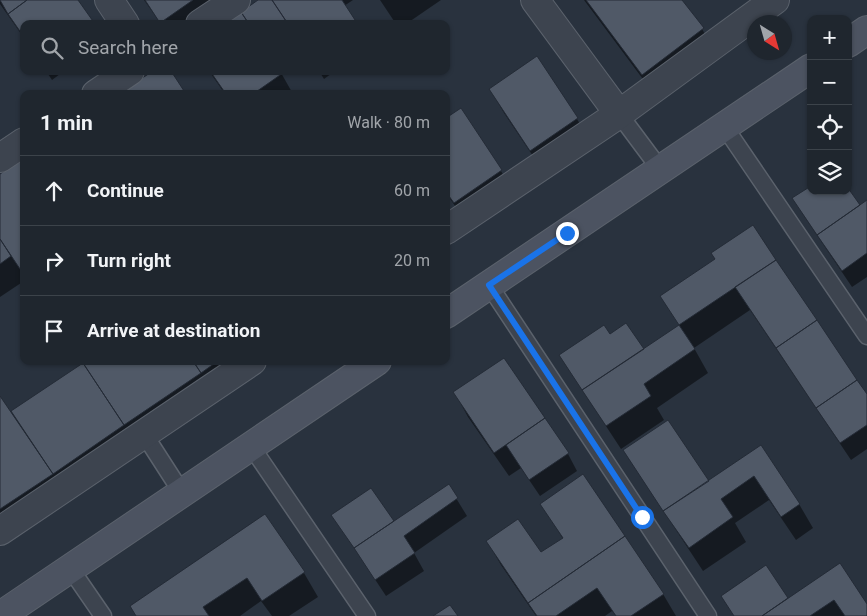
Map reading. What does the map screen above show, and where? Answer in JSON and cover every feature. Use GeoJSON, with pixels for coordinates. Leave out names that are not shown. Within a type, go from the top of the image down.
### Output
{"type":"FeatureCollection","features":[{"type":"Feature","properties":{"kind":"street"},"geometry":{"type":"LineString","coordinates":[[109,0],[122,20]]}},
{"type":"Feature","properties":{"kind":"street"},"geometry":{"type":"LineString","coordinates":[[206,20],[236,0]]}},
{"type":"Feature","properties":{"kind":"street"},"geometry":{"type":"LineString","coordinates":[[535,0],[619,114]]}},
{"type":"Feature","properties":{"kind":"street"},"geometry":{"type":"LineString","coordinates":[[450,227],[619,114],[775,0]]}},
{"type":"Feature","properties":{"kind":"street"},"geometry":{"type":"LineString","coordinates":[[852,40],[867,30]]}},
{"type":"Feature","properties":{"kind":"street"},"geometry":{"type":"LineString","coordinates":[[450,311],[807,71]]}},
{"type":"Feature","properties":{"kind":"street"},"geometry":{"type":"LineString","coordinates":[[102,90],[124,75]]}},
{"type":"Feature","properties":{"kind":"street"},"geometry":{"type":"LineString","coordinates":[[0,158],[20,145]]}},
{"type":"Feature","properties":{"kind":"street"},"geometry":{"type":"LineString","coordinates":[[0,532],[246,365]]}},
{"type":"Feature","properties":{"kind":"street"},"geometry":{"type":"LineString","coordinates":[[0,616],[370,365]]}},
{"type":"Feature","properties":{"kind":"lane"},"geometry":{"type":"LineString","coordinates":[[619,114],[660,170]]}},
{"type":"Feature","properties":{"kind":"lane"},"geometry":{"type":"LineString","coordinates":[[724,126],[867,336]]}},
{"type":"Feature","properties":{"kind":"lane"},"geometry":{"type":"LineString","coordinates":[[489,285],[708,616]]}},
{"type":"Feature","properties":{"kind":"lane"},"geometry":{"type":"LineString","coordinates":[[144,434],[182,493]]}},
{"type":"Feature","properties":{"kind":"lane"},"geometry":{"type":"LineString","coordinates":[[251,446],[367,616]]}},
{"type":"Feature","properties":{"kind":"lane"},"geometry":{"type":"LineString","coordinates":[[70,568],[103,616]]}},
{"type":"Feature","properties":{"kind":"building"},"geometry":{"type":"Polygon","coordinates":[[[0,0],[27,0],[8,14],[0,0]]]}},
{"type":"Feature","properties":{"kind":"building"},"geometry":{"type":"Polygon","coordinates":[[[27,0],[78,0],[92,20],[20,20],[20,31],[8,14],[27,0]]]}},
{"type":"Feature","properties":{"kind":"building"},"geometry":{"type":"Polygon","coordinates":[[[145,0],[193,0],[164,20],[158,20],[145,0]]]}},
{"type":"Feature","properties":{"kind":"building"},"geometry":{"type":"Polygon","coordinates":[[[258,0],[272,0],[285,20],[246,20],[241,12],[258,0]]]}},
{"type":"Feature","properties":{"kind":"building"},"geometry":{"type":"Polygon","coordinates":[[[272,0],[342,0],[355,20],[285,20],[272,0]]]}},
{"type":"Feature","properties":{"kind":"building"},"geometry":{"type":"Polygon","coordinates":[[[586,0],[682,0],[704,28],[642,75],[586,0]]]}},
{"type":"Feature","properties":{"kind":"building"},"geometry":{"type":"Polygon","coordinates":[[[241,12],[246,20],[229,20],[241,12]]]}},
{"type":"Feature","properties":{"kind":"building"},"geometry":{"type":"Polygon","coordinates":[[[537,56],[578,118],[530,151],[489,89],[537,56]]]}},
{"type":"Feature","properties":{"kind":"building"},"geometry":{"type":"Polygon","coordinates":[[[147,75],[174,75],[183,90],[124,90],[147,75]]]}},
{"type":"Feature","properties":{"kind":"building"},"geometry":{"type":"Polygon","coordinates":[[[213,75],[280,75],[259,90],[223,90],[213,75]]]}},
{"type":"Feature","properties":{"kind":"building"},"geometry":{"type":"Polygon","coordinates":[[[461,108],[502,170],[454,203],[450,198],[450,115],[461,108]]]}},
{"type":"Feature","properties":{"kind":"building"},"geometry":{"type":"Polygon","coordinates":[[[20,161],[20,269],[0,239],[0,174],[20,161]]]}},
{"type":"Feature","properties":{"kind":"building"},"geometry":{"type":"Polygon","coordinates":[[[807,189],[807,195],[852,194],[860,205],[817,235],[792,198],[807,189]]]}},
{"type":"Feature","properties":{"kind":"building"},"geometry":{"type":"Polygon","coordinates":[[[867,200],[867,253],[842,271],[817,235],[867,200]]]}},
{"type":"Feature","properties":{"kind":"building"},"geometry":{"type":"Polygon","coordinates":[[[753,225],[776,260],[679,325],[660,296],[715,259],[711,253],[753,225]]]}},
{"type":"Feature","properties":{"kind":"building"},"geometry":{"type":"Polygon","coordinates":[[[0,239],[11,256],[0,264],[0,239]]]}},
{"type":"Feature","properties":{"kind":"building"},"geometry":{"type":"Polygon","coordinates":[[[776,260],[817,320],[776,348],[735,287],[776,260]]]}},
{"type":"Feature","properties":{"kind":"building"},"geometry":{"type":"Polygon","coordinates":[[[817,320],[857,380],[816,408],[776,348],[817,320]]]}},
{"type":"Feature","properties":{"kind":"building"},"geometry":{"type":"Polygon","coordinates":[[[626,323],[644,349],[582,390],[559,355],[604,325],[610,334],[626,323]]]}},
{"type":"Feature","properties":{"kind":"building"},"geometry":{"type":"Polygon","coordinates":[[[679,325],[695,349],[644,384],[651,396],[606,426],[582,390],[679,325]]]}},
{"type":"Feature","properties":{"kind":"building"},"geometry":{"type":"Polygon","coordinates":[[[504,358],[545,418],[494,453],[453,392],[504,358]]]}},
{"type":"Feature","properties":{"kind":"building"},"geometry":{"type":"Polygon","coordinates":[[[80,365],[84,365],[124,425],[53,474],[11,411],[80,365]]]}},
{"type":"Feature","properties":{"kind":"building"},"geometry":{"type":"Polygon","coordinates":[[[84,365],[196,365],[201,373],[124,425],[84,365]]]}},
{"type":"Feature","properties":{"kind":"building"},"geometry":{"type":"Polygon","coordinates":[[[196,365],[212,365],[201,373],[196,365]]]}},
{"type":"Feature","properties":{"kind":"building"},"geometry":{"type":"Polygon","coordinates":[[[857,380],[867,394],[867,425],[840,443],[816,408],[857,380]]]}},
{"type":"Feature","properties":{"kind":"building"},"geometry":{"type":"Polygon","coordinates":[[[0,396],[53,474],[0,509],[0,396]]]}},
{"type":"Feature","properties":{"kind":"building"},"geometry":{"type":"Polygon","coordinates":[[[545,418],[569,453],[529,480],[506,445],[545,418]]]}},
{"type":"Feature","properties":{"kind":"building"},"geometry":{"type":"Polygon","coordinates":[[[668,420],[709,481],[663,511],[623,450],[668,420]]]}},
{"type":"Feature","properties":{"kind":"building"},"geometry":{"type":"Polygon","coordinates":[[[761,445],[800,504],[781,517],[754,476],[721,499],[733,517],[689,548],[663,511],[761,445]]]}},
{"type":"Feature","properties":{"kind":"building"},"geometry":{"type":"Polygon","coordinates":[[[583,474],[625,536],[528,603],[486,541],[518,519],[541,552],[563,538],[540,504],[583,474]]]}},
{"type":"Feature","properties":{"kind":"building"},"geometry":{"type":"Polygon","coordinates":[[[449,484],[458,498],[404,536],[415,553],[375,580],[354,548],[449,484]]]}},
{"type":"Feature","properties":{"kind":"building"},"geometry":{"type":"Polygon","coordinates":[[[371,488],[394,521],[354,548],[331,515],[371,488]]]}},
{"type":"Feature","properties":{"kind":"building"},"geometry":{"type":"Polygon","coordinates":[[[265,514],[305,572],[262,601],[247,578],[203,607],[209,616],[136,616],[130,606],[265,514]]]}},
{"type":"Feature","properties":{"kind":"building"},"geometry":{"type":"Polygon","coordinates":[[[625,536],[664,594],[631,616],[616,616],[597,588],[556,616],[537,616],[528,603],[625,536]]]}},
{"type":"Feature","properties":{"kind":"building"},"geometry":{"type":"Polygon","coordinates":[[[840,563],[867,604],[867,616],[845,616],[834,600],[810,616],[762,616],[840,563]]]}},
{"type":"Feature","properties":{"kind":"building"},"geometry":{"type":"Polygon","coordinates":[[[766,565],[788,598],[762,616],[734,616],[721,596],[766,565]]]}},
{"type":"Feature","properties":{"kind":"building"},"geometry":{"type":"Polygon","coordinates":[[[450,605],[458,616],[433,616],[450,605]]]}},
{"type":"Feature","properties":{"kind":"route"},"geometry":{"type":"LineString","coordinates":[[567,233],[489,285],[642,517]]}}]}
